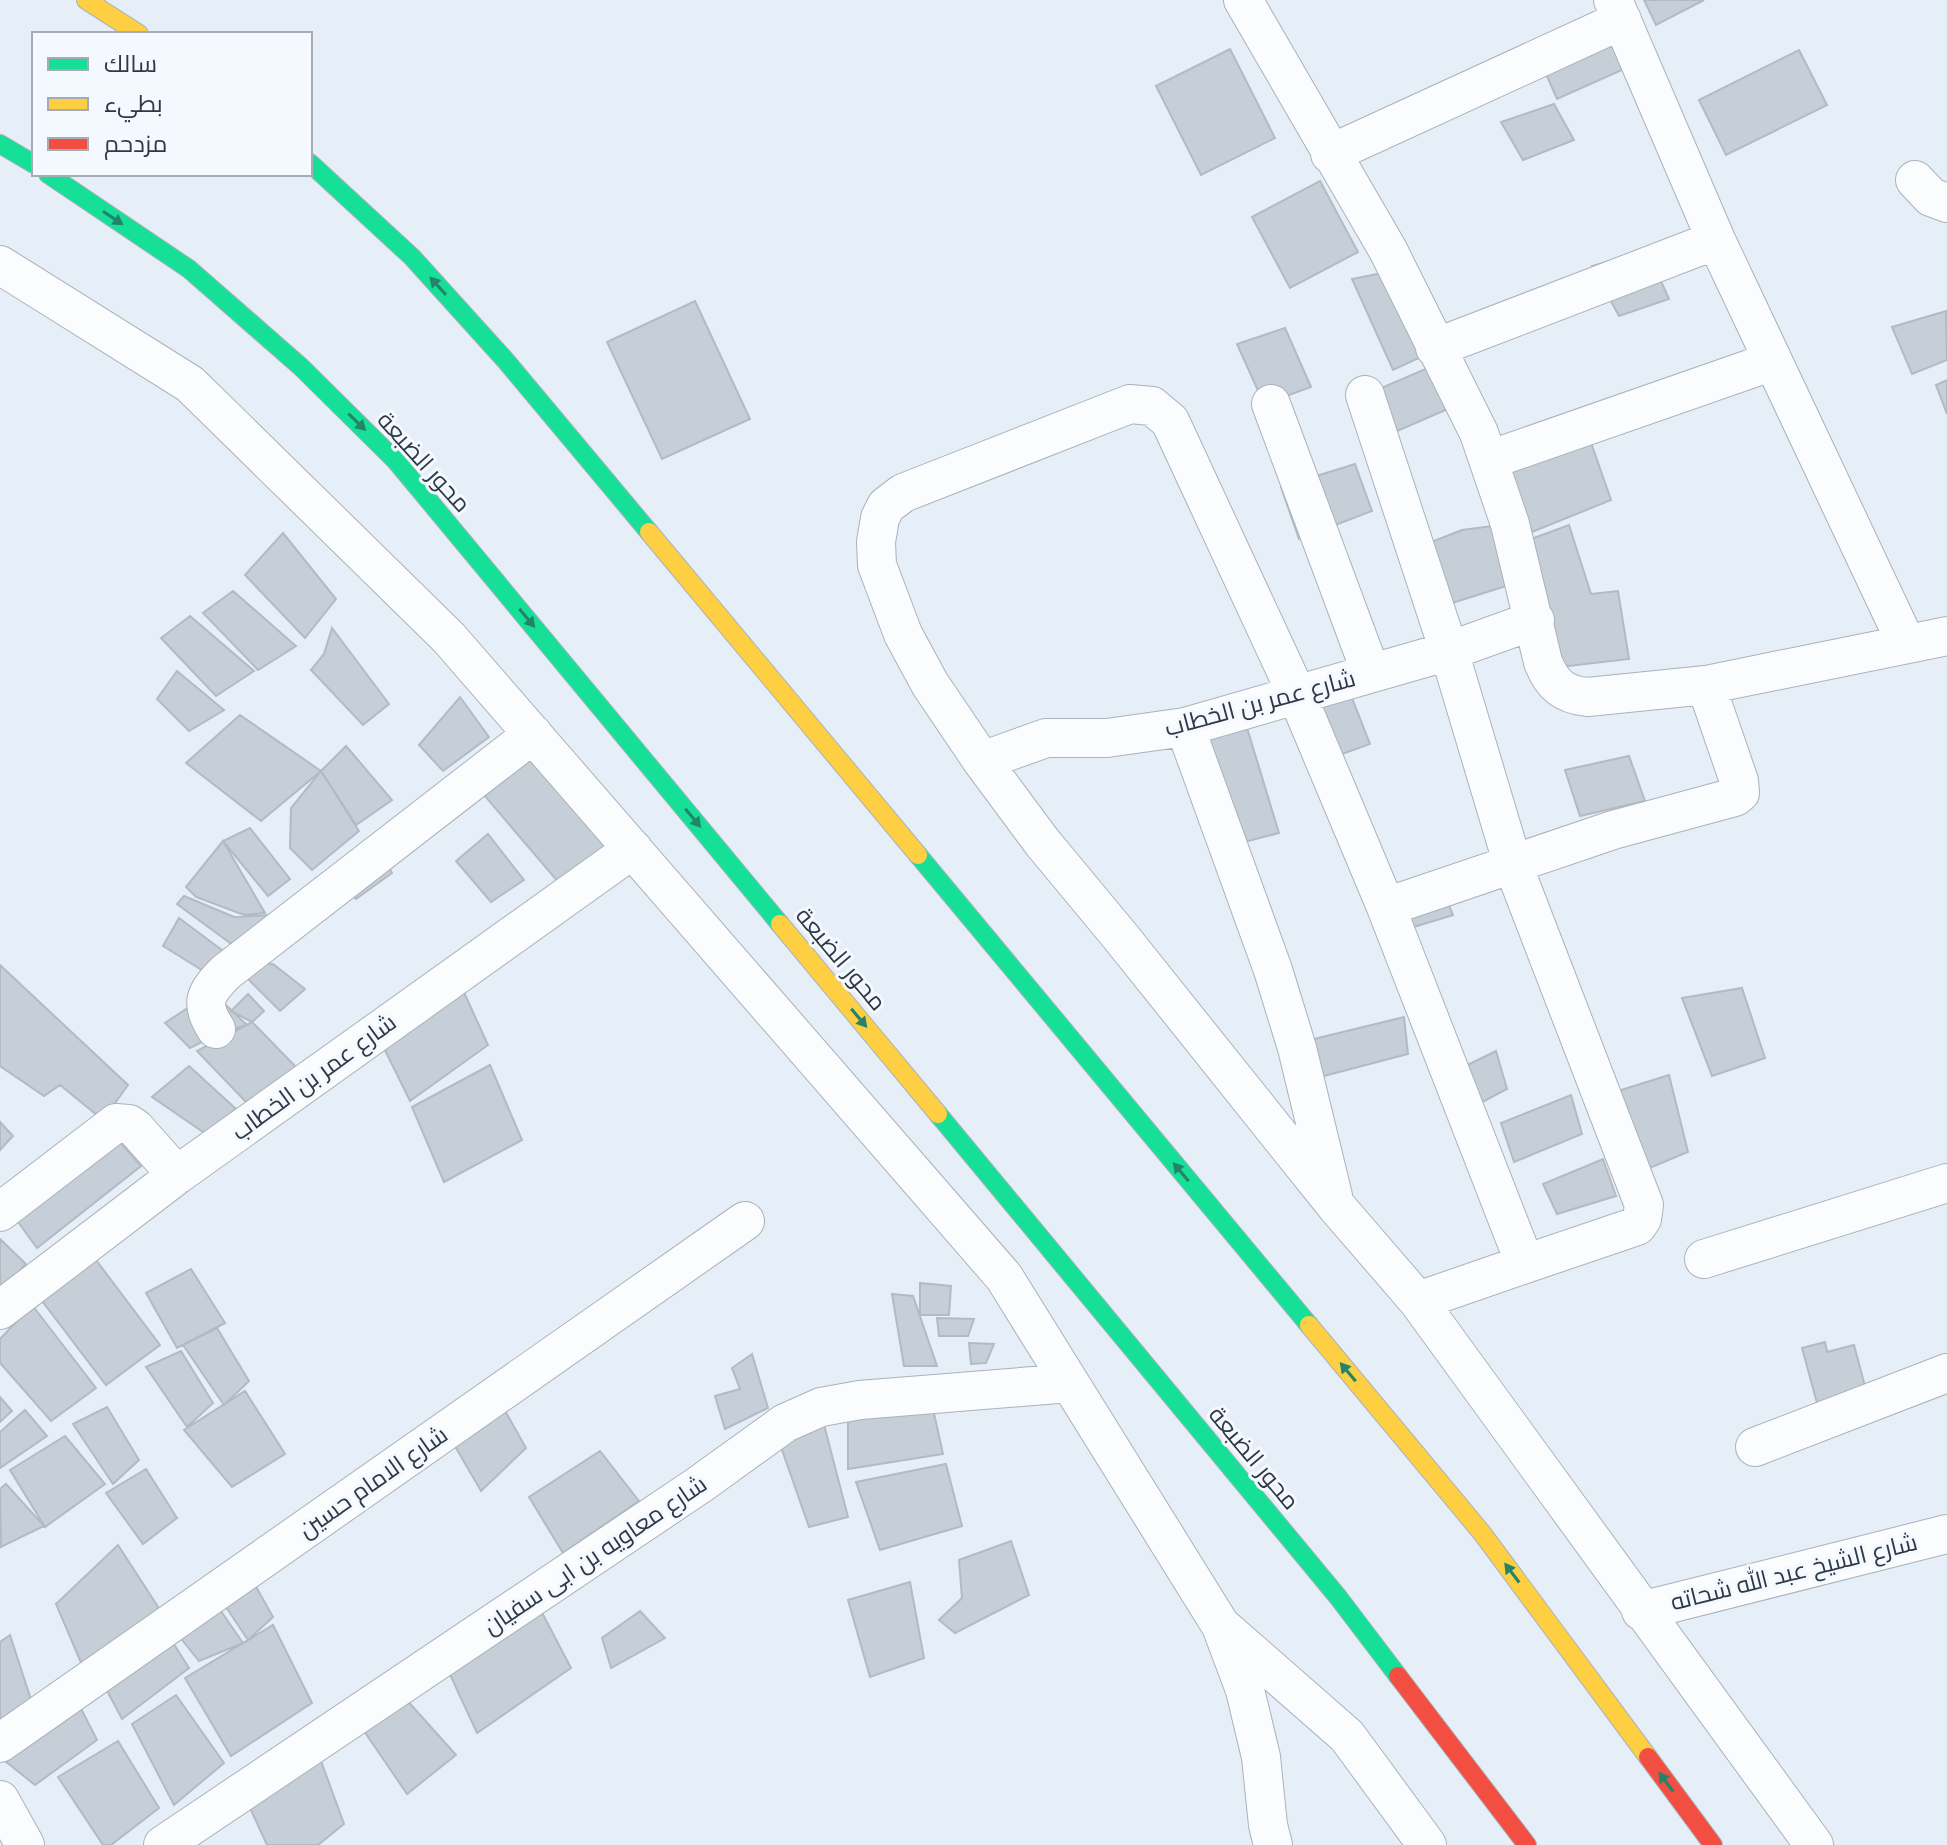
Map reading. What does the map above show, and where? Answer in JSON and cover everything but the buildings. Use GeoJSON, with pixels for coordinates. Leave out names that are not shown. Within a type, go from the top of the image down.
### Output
{"type":"FeatureCollection","features":[{"type":"Feature","properties":{"kind":"highway"},"geometry":{"type":"LineString","coordinates":[[86,0],[136,32]]}},
{"type":"Feature","properties":{"kind":"highway"},"geometry":{"type":"LineString","coordinates":[[0,144],[32,163]]}},
{"type":"Feature","properties":{"kind":"highway"},"geometry":{"type":"LineString","coordinates":[[312,165],[412,257],[506,361],[1482,1533],[1713,1845]]}},
{"type":"Feature","properties":{"kind":"highway","name":"محور الضبعة"},"geometry":{"type":"LineString","coordinates":[[51,176],[189,269],[301,367],[396,461],[1338,1597],[1527,1845]]}},
{"type":"Feature","properties":{"kind":"street"},"geometry":{"type":"LineString","coordinates":[[1243,0],[1388,250],[1479,433],[1510,524],[1549,677],[1559,688],[1573,696],[1588,697],[1706,685],[1947,636]]}},
{"type":"Feature","properties":{"kind":"street"},"geometry":{"type":"LineString","coordinates":[[1330,154],[1618,10],[1716,240],[1906,643]]}},
{"type":"Feature","properties":{"kind":"street"},"geometry":{"type":"LineString","coordinates":[[1915,180],[1931,197],[1947,203]]}},
{"type":"Feature","properties":{"kind":"street"},"geometry":{"type":"LineString","coordinates":[[1435,348],[1716,240]]}},
{"type":"Feature","properties":{"kind":"street"},"geometry":{"type":"LineString","coordinates":[[0,265],[190,384],[449,638],[1004,1277],[1221,1626],[1245,1690],[1261,1757],[1273,1845]]}},
{"type":"Feature","properties":{"kind":"street"},"geometry":{"type":"LineString","coordinates":[[1489,460],[1773,361]]}},
{"type":"Feature","properties":{"kind":"street"},"geometry":{"type":"LineString","coordinates":[[1365,395],[1449,651],[1513,865],[1645,1212],[1637,1226],[1418,1301]]}},
{"type":"Feature","properties":{"kind":"street"},"geometry":{"type":"LineString","coordinates":[[1525,1264],[1386,907],[1297,695],[1170,421],[1152,406],[1130,404],[903,493],[886,506],[880,518],[876,542],[877,565],[892,607],[930,684],[982,761],[1042,842],[1336,1206],[1418,1301],[1814,1845]]}},
{"type":"Feature","properties":{"kind":"street"},"geometry":{"type":"LineString","coordinates":[[1271,404],[1371,673]]}},
{"type":"Feature","properties":{"kind":"street","name":"شارع عمر بن الخطاب"},"geometry":{"type":"LineString","coordinates":[[982,761],[1046,738],[1107,738],[1185,727],[1449,651],[1535,620]]}},
{"type":"Feature","properties":{"kind":"street"},"geometry":{"type":"LineString","coordinates":[[1386,907],[1613,830],[1735,797],[1740,793],[1739,781],[1706,685]]}},
{"type":"Feature","properties":{"kind":"street"},"geometry":{"type":"LineString","coordinates":[[1185,727],[1277,983],[1311,1100],[1336,1206]]}},
{"type":"Feature","properties":{"kind":"street"},"geometry":{"type":"LineString","coordinates":[[216,1029],[207,1015],[205,999],[212,986],[226,972],[533,734]]}},
{"type":"Feature","properties":{"kind":"street","name":"شارع عمر بن الخطاب"},"geometry":{"type":"LineString","coordinates":[[0,1310],[177,1175],[633,849]]}},
{"type":"Feature","properties":{"kind":"street"},"geometry":{"type":"LineString","coordinates":[[0,1212],[23,1191],[116,1123],[135,1128],[177,1175]]}},
{"type":"Feature","properties":{"kind":"street"},"geometry":{"type":"LineString","coordinates":[[1704,1259],[1947,1183]]}},
{"type":"Feature","properties":{"kind":"street","name":"شارع الامام حسين"},"geometry":{"type":"LineString","coordinates":[[0,1743],[745,1221]]}},
{"type":"Feature","properties":{"kind":"street"},"geometry":{"type":"LineString","coordinates":[[1755,1447],[1947,1373]]}},
{"type":"Feature","properties":{"kind":"street","name":"شارع معاويه بن ابى سفيان"},"geometry":{"type":"LineString","coordinates":[[163,1845],[699,1485],[785,1423],[821,1407],[860,1400],[1070,1383]]}},
{"type":"Feature","properties":{"kind":"street","name":"شارع الشيخ عبد الله شحاته"},"geometry":{"type":"LineString","coordinates":[[1641,1611],[1947,1534]]}},
{"type":"Feature","properties":{"kind":"street"},"geometry":{"type":"LineString","coordinates":[[1221,1626],[1347,1736],[1427,1845]]}},
{"type":"Feature","properties":{"kind":"street"},"geometry":{"type":"LineString","coordinates":[[0,1800],[25,1845]]}},
{"type":"Feature","properties":{"kind":"traffic: fast"},"geometry":{"type":"LineString","coordinates":[[0,144],[32,163]]}},
{"type":"Feature","properties":{"kind":"traffic: fast"},"geometry":{"type":"LineString","coordinates":[[312,165],[412,257],[506,361],[649,532]]}},
{"type":"Feature","properties":{"kind":"traffic: fast"},"geometry":{"type":"LineString","coordinates":[[51,176],[189,269],[301,367],[396,461],[780,924]]}},
{"type":"Feature","properties":{"kind":"traffic: fast"},"geometry":{"type":"LineString","coordinates":[[918,855],[1309,1325]]}},
{"type":"Feature","properties":{"kind":"traffic: fast"},"geometry":{"type":"LineString","coordinates":[[938,1114],[1338,1597],[1398,1676]]}},
{"type":"Feature","properties":{"kind":"traffic: slow"},"geometry":{"type":"LineString","coordinates":[[86,0],[136,32]]}},
{"type":"Feature","properties":{"kind":"traffic: slow"},"geometry":{"type":"LineString","coordinates":[[649,532],[918,855]]}},
{"type":"Feature","properties":{"kind":"traffic: slow"},"geometry":{"type":"LineString","coordinates":[[780,924],[938,1114]]}},
{"type":"Feature","properties":{"kind":"traffic: slow"},"geometry":{"type":"LineString","coordinates":[[1309,1325],[1482,1533],[1648,1757]]}},
{"type":"Feature","properties":{"kind":"traffic: jam"},"geometry":{"type":"LineString","coordinates":[[1398,1676],[1527,1845]]}},
{"type":"Feature","properties":{"kind":"traffic: jam"},"geometry":{"type":"LineString","coordinates":[[1648,1757],[1713,1845]]}}]}
